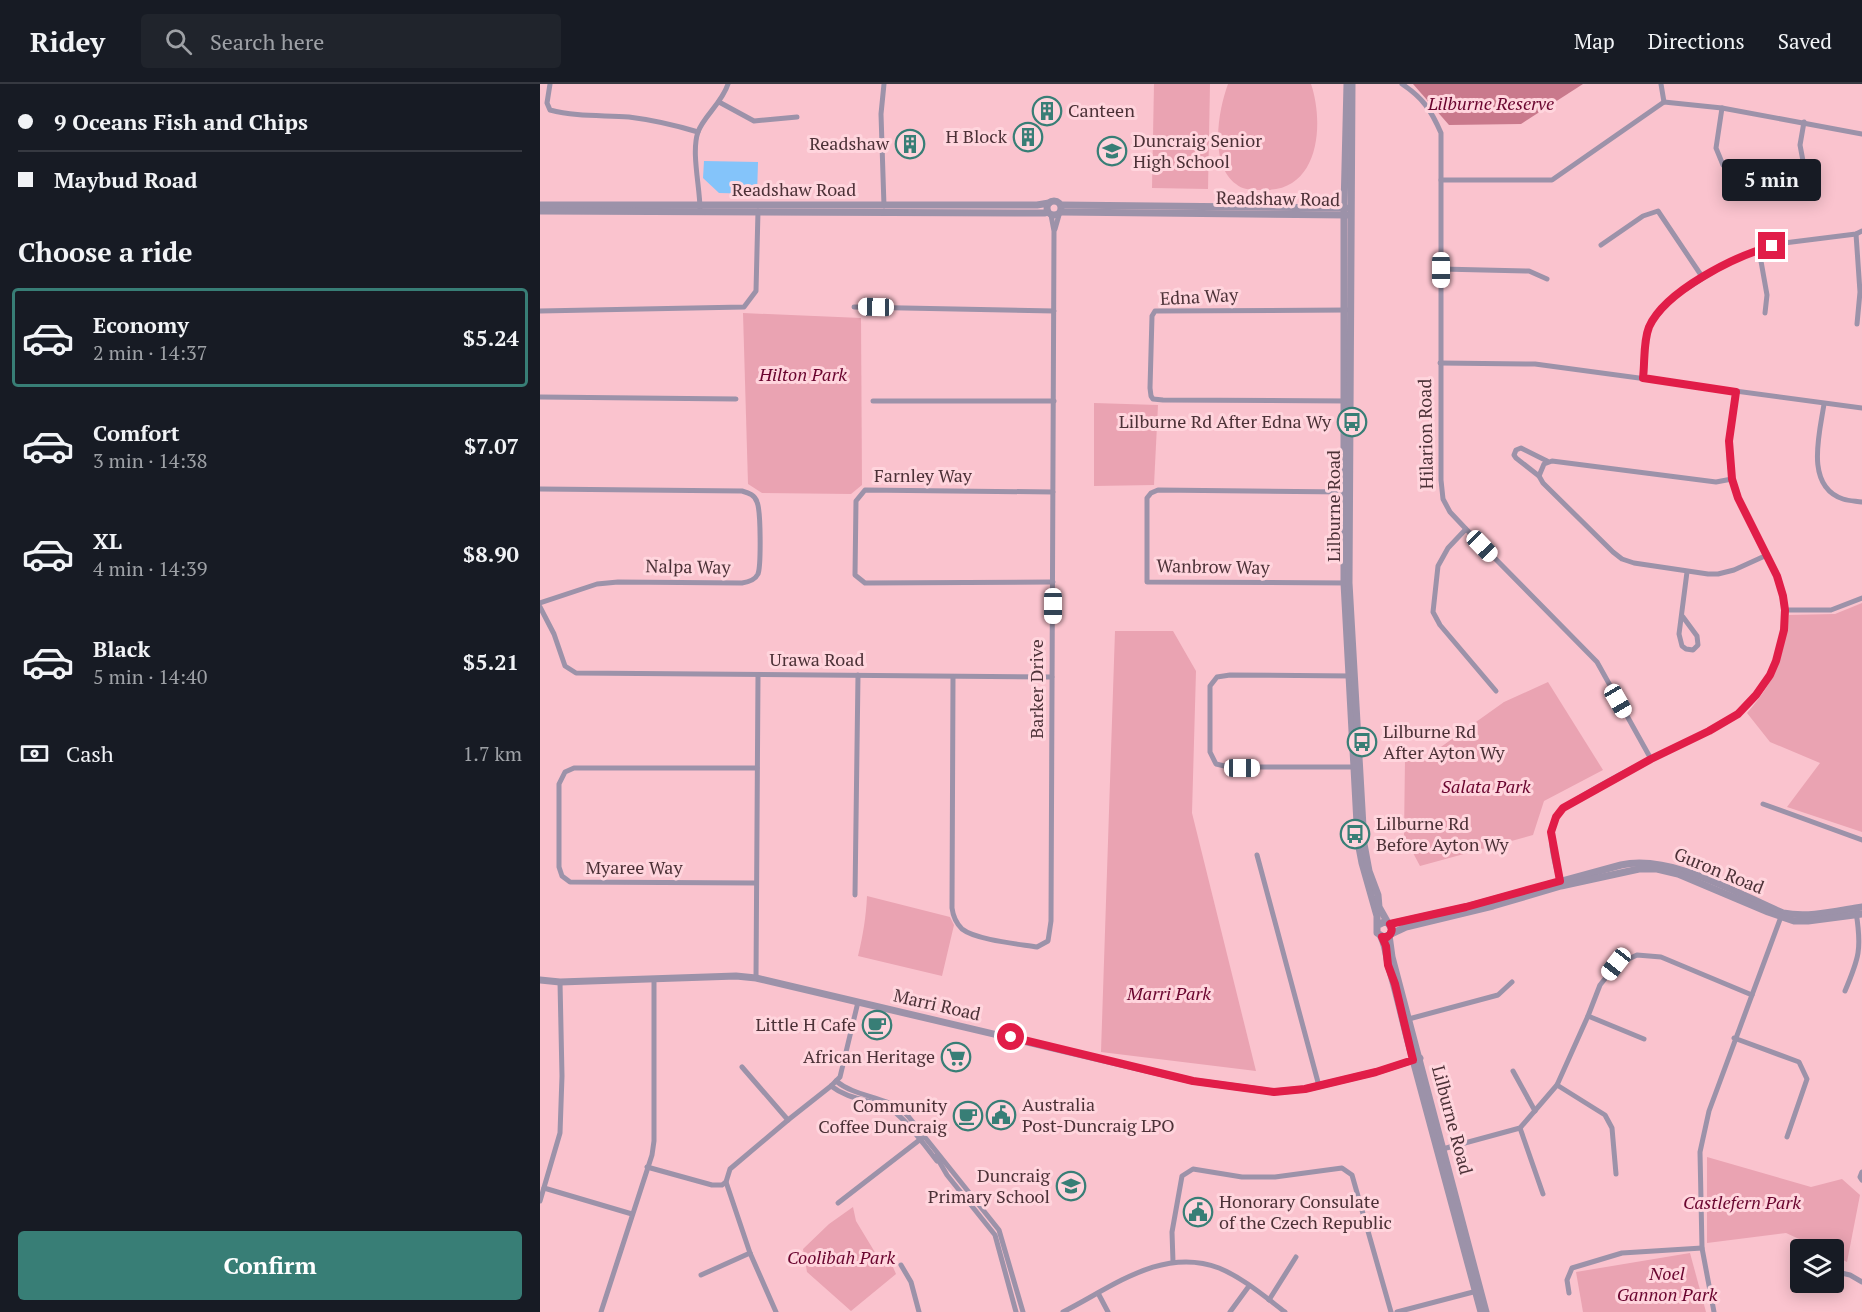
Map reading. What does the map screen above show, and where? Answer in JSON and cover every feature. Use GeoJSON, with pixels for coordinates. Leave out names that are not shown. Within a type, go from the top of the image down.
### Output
{"type":"FeatureCollection","features":[{"type":"Feature","properties":{"kind":"street"},"geometry":{"type":"LineString","coordinates":[[550,84],[547,103],[550,110],[640,119],[698,132]]}},
{"type":"Feature","properties":{"kind":"street"},"geometry":{"type":"LineString","coordinates":[[700,208],[695,164],[698,132],[719,102],[728,84]]}},
{"type":"Feature","properties":{"kind":"street"},"geometry":{"type":"LineString","coordinates":[[884,84],[881,114],[884,208]]}},
{"type":"Feature","properties":{"kind":"street","name":"Lilburne Road"},"geometry":{"type":"LineString","coordinates":[[1347,84],[1346,583],[1360,851],[1378,925]]}},
{"type":"Feature","properties":{"kind":"street","name":"Lilburne Road"},"geometry":{"type":"LineString","coordinates":[[1348,212],[1352,84]]}},
{"type":"Feature","properties":{"kind":"street","name":"Hilarion Road"},"geometry":{"type":"LineString","coordinates":[[1402,84],[1414,92],[1431,111],[1441,133],[1440,363],[1443,499],[1450,512],[1466,529],[1597,662],[1651,759]]}},
{"type":"Feature","properties":{"kind":"street"},"geometry":{"type":"LineString","coordinates":[[1661,84],[1664,102]]}},
{"type":"Feature","properties":{"kind":"street"},"geometry":{"type":"LineString","coordinates":[[719,102],[754,121],[797,117]]}},
{"type":"Feature","properties":{"kind":"street"},"geometry":{"type":"LineString","coordinates":[[1441,180],[1552,180],[1664,102],[1722,108],[1862,134]]}},
{"type":"Feature","properties":{"kind":"street"},"geometry":{"type":"LineString","coordinates":[[1722,108],[1716,148],[1723,165]]}},
{"type":"Feature","properties":{"kind":"street"},"geometry":{"type":"LineString","coordinates":[[1803,161],[1800,145],[1804,122]]}},
{"type":"Feature","properties":{"kind":"street","name":"Readshaw Road"},"geometry":{"type":"LineString","coordinates":[[540,204],[758,209],[884,208],[1045,213],[1055,210],[1348,212]]}},
{"type":"Feature","properties":{"kind":"street","name":"Readshaw Road"},"geometry":{"type":"LineString","coordinates":[[540,212],[700,208]]}},
{"type":"Feature","properties":{"kind":"street"},"geometry":{"type":"LineString","coordinates":[[540,310],[744,307],[756,291],[758,209]]}},
{"type":"Feature","properties":{"kind":"street","name":"Barker Drive"},"geometry":{"type":"LineString","coordinates":[[953,677],[952,908],[957,923],[962,929],[975,935],[1037,947],[1045,944],[1049,938],[1051,921],[1055,210]]}},
{"type":"Feature","properties":{"kind":"street"},"geometry":{"type":"LineString","coordinates":[[1601,245],[1643,216],[1658,211],[1703,278]]}},
{"type":"Feature","properties":{"kind":"street"},"geometry":{"type":"LineString","coordinates":[[1643,378],[1648,330],[1672,298],[1730,261],[1759,250],[1784,243],[1856,234],[1862,231]]}},
{"type":"Feature","properties":{"kind":"street"},"geometry":{"type":"LineString","coordinates":[[1856,234],[1860,292],[1857,324]]}},
{"type":"Feature","properties":{"kind":"street"},"geometry":{"type":"LineString","coordinates":[[1759,250],[1767,295],[1765,313]]}},
{"type":"Feature","properties":{"kind":"street"},"geometry":{"type":"LineString","coordinates":[[1441,270],[1529,271],[1547,279]]}},
{"type":"Feature","properties":{"kind":"street"},"geometry":{"type":"LineString","coordinates":[[854,307],[1054,311]]}},
{"type":"Feature","properties":{"kind":"street","name":"Edna Way"},"geometry":{"type":"LineString","coordinates":[[1346,401],[1163,400],[1153,399],[1150,388],[1152,316],[1155,311],[1347,310]]}},
{"type":"Feature","properties":{"kind":"street"},"geometry":{"type":"LineString","coordinates":[[1440,363],[1535,364],[1862,408]]}},
{"type":"Feature","properties":{"kind":"street"},"geometry":{"type":"LineString","coordinates":[[1561,884],[1551,832],[1559,812],[1572,802],[1651,759],[1709,731],[1746,707],[1763,686],[1776,661],[1781,646],[1785,610],[1780,584],[1738,498],[1732,479],[1729,441],[1736,392]]}},
{"type":"Feature","properties":{"kind":"street"},"geometry":{"type":"LineString","coordinates":[[540,397],[736,399]]}},
{"type":"Feature","properties":{"kind":"street"},"geometry":{"type":"LineString","coordinates":[[873,401],[1054,401]]}},
{"type":"Feature","properties":{"kind":"street"},"geometry":{"type":"LineString","coordinates":[[1824,404],[1817,460],[1820,475],[1834,495],[1841,499],[1862,502]]}},
{"type":"Feature","properties":{"kind":"street"},"geometry":{"type":"LineString","coordinates":[[1732,479],[1716,482],[1547,461],[1521,448],[1516,450],[1516,458],[1539,476],[1543,483],[1622,559],[1634,563],[1708,574],[1726,573],[1767,555]]}},
{"type":"Feature","properties":{"kind":"street"},"geometry":{"type":"LineString","coordinates":[[1539,476],[1547,461]]}},
{"type":"Feature","properties":{"kind":"street","name":"Nalpa Way"},"geometry":{"type":"LineString","coordinates":[[540,489],[742,491],[754,496],[758,502],[760,535],[759,569],[757,576],[750,581],[742,583],[628,581],[607,583],[540,605]]}},
{"type":"Feature","properties":{"kind":"street","name":"Farnley Way"},"geometry":{"type":"LineString","coordinates":[[1053,492],[865,490],[856,501],[855,575],[865,582],[1053,582]]}},
{"type":"Feature","properties":{"kind":"street","name":"Wanbrow Way"},"geometry":{"type":"LineString","coordinates":[[1346,492],[1158,490],[1151,493],[1148,498],[1147,582],[1346,583]]}},
{"type":"Feature","properties":{"kind":"street"},"geometry":{"type":"LineString","coordinates":[[1466,529],[1448,548],[1438,566],[1433,612],[1440,625],[1496,691]]}},
{"type":"Feature","properties":{"kind":"street"},"geometry":{"type":"LineString","coordinates":[[1683,617],[1697,636],[1698,645],[1693,650],[1686,649],[1680,640],[1687,572]]}},
{"type":"Feature","properties":{"kind":"street"},"geometry":{"type":"LineString","coordinates":[[1785,610],[1831,610],[1862,598]]}},
{"type":"Feature","properties":{"kind":"street","name":"Urawa Road"},"geometry":{"type":"LineString","coordinates":[[540,605],[554,634],[565,666],[572,672],[581,674],[1052,677]]}},
{"type":"Feature","properties":{"kind":"street"},"geometry":{"type":"LineString","coordinates":[[756,978],[758,675]]}},
{"type":"Feature","properties":{"kind":"street"},"geometry":{"type":"LineString","coordinates":[[855,896],[858,675]]}},
{"type":"Feature","properties":{"kind":"street"},"geometry":{"type":"LineString","coordinates":[[1351,676],[1230,675],[1217,677],[1210,686],[1209,746],[1216,764],[1229,767],[1357,767]]}},
{"type":"Feature","properties":{"kind":"street","name":"Lilburne Road"},"geometry":{"type":"LineString","coordinates":[[1357,767],[1367,862],[1378,895],[1380,911],[1389,924]]}},
{"type":"Feature","properties":{"kind":"street","name":"Myaree Way"},"geometry":{"type":"LineString","coordinates":[[756,883],[570,882],[562,876],[559,867],[559,784],[565,772],[574,768],[758,768]]}},
{"type":"Feature","properties":{"kind":"street"},"geometry":{"type":"LineString","coordinates":[[1763,804],[1862,840]]}},
{"type":"Feature","properties":{"kind":"street"},"geometry":{"type":"LineString","coordinates":[[1257,855],[1319,1086]]}},
{"type":"Feature","properties":{"kind":"street","name":"Guron Road"},"geometry":{"type":"LineString","coordinates":[[1387,935],[1406,927],[1493,906],[1629,863],[1652,863],[1687,871],[1782,915],[1859,911]]}},
{"type":"Feature","properties":{"kind":"street","name":"Guron Road"},"geometry":{"type":"LineString","coordinates":[[1389,924],[1561,884]]}},
{"type":"Feature","properties":{"kind":"street"},"geometry":{"type":"LineString","coordinates":[[1845,991],[1859,954],[1859,911]]}},
{"type":"Feature","properties":{"kind":"street"},"geometry":{"type":"LineString","coordinates":[[1714,1312],[1702,1248],[1700,1152],[1709,1111],[1734,1038],[1782,915]]}},
{"type":"Feature","properties":{"kind":"street"},"geometry":{"type":"LineString","coordinates":[[1384,922],[1392,929],[1387,935],[1377,930],[1378,925],[1384,922]]}},
{"type":"Feature","properties":{"kind":"street","name":"Lilburne Road"},"geometry":{"type":"LineString","coordinates":[[1387,935],[1406,1019],[1478,1291],[1486,1312]]}},
{"type":"Feature","properties":{"kind":"street"},"geometry":{"type":"LineString","coordinates":[[1441,1149],[1520,1128],[1557,1085],[1600,985],[1616,964],[1637,955],[1661,957],[1752,995]]}},
{"type":"Feature","properties":{"kind":"street","name":"Marri Road"},"geometry":{"type":"LineString","coordinates":[[540,981],[654,980],[736,976],[756,978],[1193,1081],[1274,1092],[1319,1086],[1417,1059]]}},
{"type":"Feature","properties":{"kind":"street"},"geometry":{"type":"LineString","coordinates":[[601,1312],[654,1141],[654,980]]}},
{"type":"Feature","properties":{"kind":"street"},"geometry":{"type":"LineString","coordinates":[[540,1201],[560,1133],[562,1076],[560,982]]}},
{"type":"Feature","properties":{"kind":"street"},"geometry":{"type":"LineString","coordinates":[[1406,1019],[1498,995],[1512,982]]}},
{"type":"Feature","properties":{"kind":"street"},"geometry":{"type":"LineString","coordinates":[[776,1312],[750,1253],[726,1182],[730,1169],[836,1081],[842,1071],[858,1002]]}},
{"type":"Feature","properties":{"kind":"street"},"geometry":{"type":"LineString","coordinates":[[1588,1016],[1644,1039]]}},
{"type":"Feature","properties":{"kind":"street"},"geometry":{"type":"LineString","coordinates":[[1734,1038],[1799,1062],[1807,1079],[1787,1137]]}},
{"type":"Feature","properties":{"kind":"street"},"geometry":{"type":"LineString","coordinates":[[742,1067],[788,1120]]}},
{"type":"Feature","properties":{"kind":"street"},"geometry":{"type":"LineString","coordinates":[[1513,1071],[1535,1111]]}},
{"type":"Feature","properties":{"kind":"street"},"geometry":{"type":"LineString","coordinates":[[836,1081],[850,1091],[894,1104],[904,1111],[942,1167],[995,1235],[1016,1312]]}},
{"type":"Feature","properties":{"kind":"street"},"geometry":{"type":"LineString","coordinates":[[1557,1085],[1605,1115],[1612,1128],[1616,1174]]}},
{"type":"Feature","properties":{"kind":"street"},"geometry":{"type":"LineString","coordinates":[[831,1086],[853,1099],[884,1107],[896,1113],[937,1152],[999,1230],[1023,1312]]}},
{"type":"Feature","properties":{"kind":"street"},"geometry":{"type":"LineString","coordinates":[[1520,1128],[1543,1194]]}},
{"type":"Feature","properties":{"kind":"street"},"geometry":{"type":"LineString","coordinates":[[838,1203],[922,1138]]}},
{"type":"Feature","properties":{"kind":"street"},"geometry":{"type":"LineString","coordinates":[[937,1152],[936,1156],[942,1167]]}},
{"type":"Feature","properties":{"kind":"street"},"geometry":{"type":"LineString","coordinates":[[647,1167],[712,1185],[722,1185],[726,1182]]}},
{"type":"Feature","properties":{"kind":"street"},"geometry":{"type":"LineString","coordinates":[[1173,1262],[1172,1232],[1182,1176],[1193,1169],[1242,1177],[1275,1177],[1342,1168],[1352,1175],[1391,1312]]}},
{"type":"Feature","properties":{"kind":"street"},"geometry":{"type":"LineString","coordinates":[[1862,1173],[1860,1177],[1862,1180]]}},
{"type":"Feature","properties":{"kind":"street"},"geometry":{"type":"LineString","coordinates":[[544,1188],[632,1214]]}},
{"type":"Feature","properties":{"kind":"street"},"geometry":{"type":"LineString","coordinates":[[1569,1293],[1567,1280],[1572,1268],[1622,1253],[1702,1248]]}},
{"type":"Feature","properties":{"kind":"street"},"geometry":{"type":"LineString","coordinates":[[701,1275],[750,1253]]}},
{"type":"Feature","properties":{"kind":"street"},"geometry":{"type":"LineString","coordinates":[[1269,1300],[1296,1257]]}},
{"type":"Feature","properties":{"kind":"street"},"geometry":{"type":"LineString","coordinates":[[1063,1312],[1142,1270],[1173,1262],[1197,1263],[1219,1268],[1250,1286],[1285,1312]]}},
{"type":"Feature","properties":{"kind":"street"},"geometry":{"type":"LineString","coordinates":[[901,1265],[911,1282],[919,1312]]}},
{"type":"Feature","properties":{"kind":"street"},"geometry":{"type":"LineString","coordinates":[[1844,1274],[1862,1281]]}},
{"type":"Feature","properties":{"kind":"street"},"geometry":{"type":"LineString","coordinates":[[1230,1312],[1250,1286]]}},
{"type":"Feature","properties":{"kind":"street"},"geometry":{"type":"LineString","coordinates":[[1397,1312],[1478,1291]]}},
{"type":"Feature","properties":{"kind":"street","name":"Lilburne Road"},"geometry":{"type":"LineString","coordinates":[[1478,1291],[1481,1312]]}},
{"type":"Feature","properties":{"kind":"street"},"geometry":{"type":"LineString","coordinates":[[1098,1293],[1108,1312]]}},
{"type":"Feature","properties":{"kind":"green space"},"geometry":{"type":"Polygon","coordinates":[[[1154,84],[1210,84],[1208,189],[1152,188],[1154,84]]]}},
{"type":"Feature","properties":{"kind":"green space"},"geometry":{"type":"Polygon","coordinates":[[[1228,84],[1311,84],[1317,116],[1314,151],[1308,166],[1298,178],[1285,187],[1267,190],[1246,189],[1227,175],[1222,164],[1218,137],[1221,108],[1228,84]]]}},
{"type":"Feature","properties":{"kind":"green space","name":"Lilburne Reserve"},"geometry":{"type":"Polygon","coordinates":[[[1413,84],[1583,84],[1521,124],[1449,125],[1413,84]]]}},
{"type":"Feature","properties":{"kind":"green space","name":"Hilton Park"},"geometry":{"type":"Polygon","coordinates":[[[743,313],[861,318],[862,485],[851,494],[762,493],[748,484],[743,313]]]}},
{"type":"Feature","properties":{"kind":"green space"},"geometry":{"type":"Polygon","coordinates":[[[1094,403],[1158,405],[1154,485],[1094,486],[1094,403]]]}},
{"type":"Feature","properties":{"kind":"green space"},"geometry":{"type":"Polygon","coordinates":[[[1862,603],[1862,832],[1787,807],[1820,763],[1770,742],[1747,713],[1765,690],[1777,668],[1789,615],[1835,614],[1862,603]]]}},
{"type":"Feature","properties":{"kind":"green space","name":"Marri Park"},"geometry":{"type":"Polygon","coordinates":[[[1115,631],[1173,631],[1196,671],[1192,813],[1256,1071],[1101,1052],[1115,631]]]}},
{"type":"Feature","properties":{"kind":"green space","name":"Salata Park"},"geometry":{"type":"Polygon","coordinates":[[[1548,682],[1603,770],[1544,801],[1533,835],[1420,866],[1404,836],[1405,759],[1424,759],[1504,702],[1548,682]]]}},
{"type":"Feature","properties":{"kind":"green space"},"geometry":{"type":"Polygon","coordinates":[[[867,896],[950,917],[954,925],[942,976],[858,956],[867,896]]]}},
{"type":"Feature","properties":{"kind":"green space","name":"Castlefern Park"},"geometry":{"type":"Polygon","coordinates":[[[1707,1157],[1811,1187],[1842,1179],[1860,1195],[1847,1262],[1844,1260],[1844,1239],[1799,1239],[1786,1233],[1707,1243],[1707,1157]]]}},
{"type":"Feature","properties":{"kind":"green space","name":"Coolibah Park"},"geometry":{"type":"Polygon","coordinates":[[[853,1207],[856,1221],[882,1264],[892,1265],[896,1274],[851,1311],[807,1272],[803,1249],[829,1224],[853,1207]]]}},
{"type":"Feature","properties":{"kind":"green space","name":"Noel Gannon Park"},"geometry":{"type":"Polygon","coordinates":[[[1690,1253],[1706,1312],[1583,1312],[1576,1272],[1690,1253]]]}},
{"type":"Feature","properties":{"kind":"water"},"geometry":{"type":"Polygon","coordinates":[[[704,161],[758,162],[757,194],[719,193],[703,178],[704,161]]]}},
{"type":"Feature","properties":{"kind":"place","name":"Canteen"},"geometry":{"type":"Point","coordinates":[1047,111]}},
{"type":"Feature","properties":{"kind":"place","name":"H Block"},"geometry":{"type":"Point","coordinates":[1028,137]}},
{"type":"Feature","properties":{"kind":"place","name":"Readshaw"},"geometry":{"type":"Point","coordinates":[910,144]}},
{"type":"Feature","properties":{"kind":"place","name":"Duncraig Senior High School"},"geometry":{"type":"Point","coordinates":[1112,151]}},
{"type":"Feature","properties":{"kind":"place","name":"Lilburne Rd After Edna Wy"},"geometry":{"type":"Point","coordinates":[1352,422]}},
{"type":"Feature","properties":{"kind":"place","name":"Lilburne Rd After Ayton Wy"},"geometry":{"type":"Point","coordinates":[1362,742]}},
{"type":"Feature","properties":{"kind":"place","name":"Lilburne Rd Before Ayton Wy"},"geometry":{"type":"Point","coordinates":[1355,834]}},
{"type":"Feature","properties":{"kind":"place","name":"Little H Cafe"},"geometry":{"type":"Point","coordinates":[877,1025]}},
{"type":"Feature","properties":{"kind":"place","name":"African Heritage"},"geometry":{"type":"Point","coordinates":[956,1057]}},
{"type":"Feature","properties":{"kind":"place","name":"Australia Post-Duncraig LPO"},"geometry":{"type":"Point","coordinates":[1001,1115]}},
{"type":"Feature","properties":{"kind":"place","name":"Community Coffee Duncraig"},"geometry":{"type":"Point","coordinates":[968,1116]}},
{"type":"Feature","properties":{"kind":"place","name":"Duncraig Primary School"},"geometry":{"type":"Point","coordinates":[1071,1186]}},
{"type":"Feature","properties":{"kind":"place","name":"Honorary Consulate of the Czech Republic"},"geometry":{"type":"Point","coordinates":[1198,1212]}},
{"type":"Feature","properties":{"kind":"route"},"geometry":{"type":"LineString","coordinates":[[1011,1037],[1193,1081],[1274,1092],[1305,1089],[1376,1072],[1413,1060],[1382,937],[1391,934],[1390,924],[1466,907],[1560,881],[1551,832],[1556,817],[1563,808],[1738,714],[1756,695],[1770,675],[1781,646],[1785,610],[1780,584],[1738,498],[1732,479],[1729,441],[1736,392],[1643,378],[1648,330],[1672,298],[1730,261],[1772,246]]}}]}
